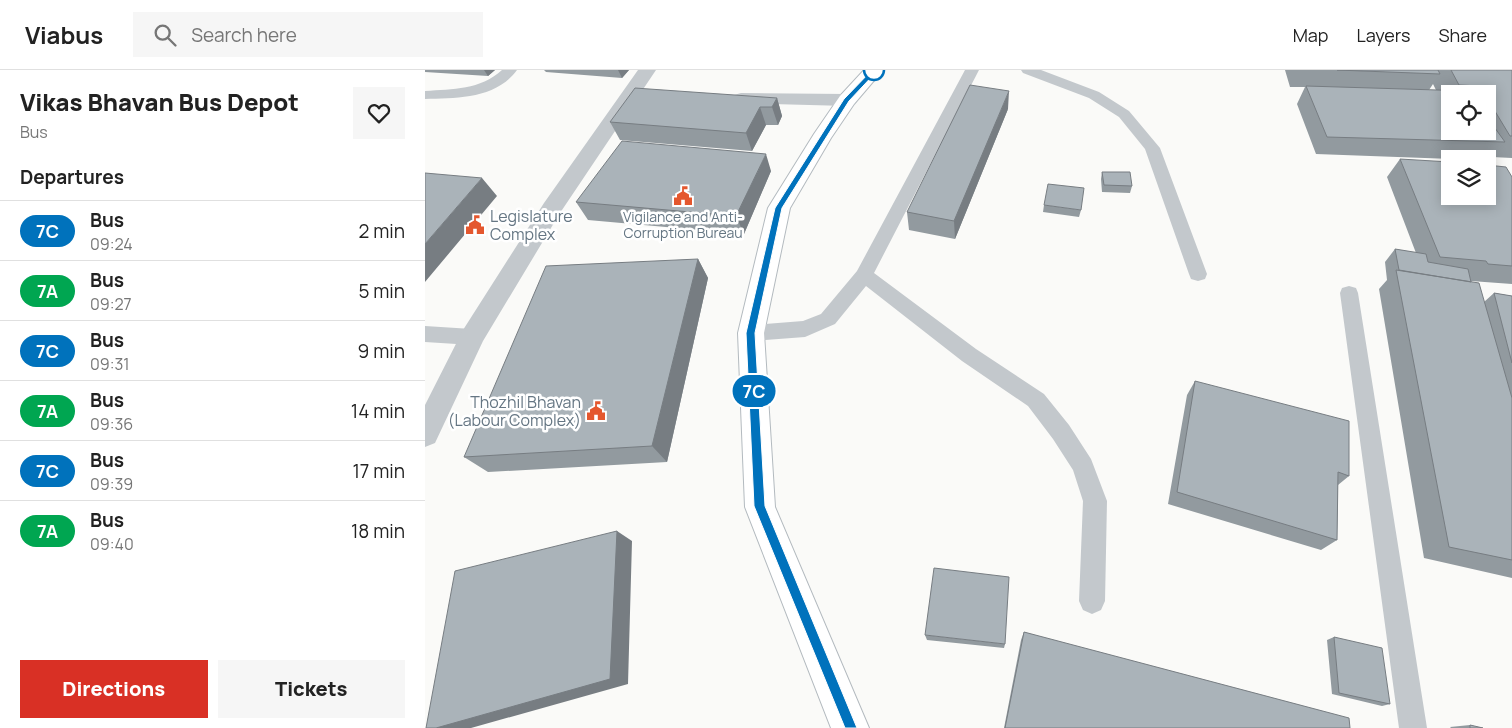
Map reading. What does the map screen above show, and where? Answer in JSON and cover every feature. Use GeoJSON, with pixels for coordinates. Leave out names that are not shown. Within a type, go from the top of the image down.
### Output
{"type":"FeatureCollection","features":[{"type":"Feature","properties":{"kind":"main road"},"geometry":{"type":"LineString","coordinates":[[850,728],[760,506],[751,333],[779,208],[847,100],[874,70]]}},
{"type":"Feature","properties":{"kind":"street"},"geometry":{"type":"LineString","coordinates":[[425,434],[472,337],[552,208],[647,70]]}},
{"type":"Feature","properties":{"kind":"street"},"geometry":{"type":"LineString","coordinates":[[720,98],[847,100]]}},
{"type":"Feature","properties":{"kind":"lane"},"geometry":{"type":"LineString","coordinates":[[425,95],[485,89],[504,77],[510,70]]}},
{"type":"Feature","properties":{"kind":"lane"},"geometry":{"type":"LineString","coordinates":[[751,333],[805,328],[828,319],[864,275],[973,70]]}},
{"type":"Feature","properties":{"kind":"lane"},"geometry":{"type":"LineString","coordinates":[[1028,70],[1094,94],[1124,114],[1152,148],[1198,274]]}},
{"type":"Feature","properties":{"kind":"lane"},"geometry":{"type":"LineString","coordinates":[[864,275],[969,355],[1036,400],[1061,432],[1083,466],[1095,501],[1092,602]]}},
{"type":"Feature","properties":{"kind":"lane"},"geometry":{"type":"LineString","coordinates":[[1349,293],[1413,728]]}},
{"type":"Feature","properties":{"kind":"lane"},"geometry":{"type":"LineString","coordinates":[[425,334],[472,337]]}},
{"type":"Feature","properties":{"kind":"building"},"geometry":{"type":"Polygon","coordinates":[[[1337,70],[1438,70],[1440,74],[1337,70]]]}},
{"type":"Feature","properties":{"kind":"building"},"geometry":{"type":"Polygon","coordinates":[[[1451,70],[1512,70],[1512,136],[1510,136],[1496,113],[1496,85],[1459,85],[1451,70]]]}},
{"type":"Feature","properties":{"kind":"building"},"geometry":{"type":"Polygon","coordinates":[[[970,85],[1009,91],[954,221],[907,212],[970,85]]]}},
{"type":"Feature","properties":{"kind":"building"},"geometry":{"type":"Polygon","coordinates":[[[1306,86],[1441,90],[1441,140],[1496,140],[1496,130],[1505,142],[1327,137],[1306,86]]]}},
{"type":"Feature","properties":{"kind":"building"},"geometry":{"type":"Polygon","coordinates":[[[635,88],[777,98],[772,107],[760,107],[746,133],[610,122],[635,88]]]}},
{"type":"Feature","properties":{"kind":"building","name":"Vigilance and Anti- Corruption Bureau"},"geometry":{"type":"Polygon","coordinates":[[[622,141],[766,154],[736,216],[576,202],[622,141]]]}},
{"type":"Feature","properties":{"kind":"building"},"geometry":{"type":"Polygon","coordinates":[[[1400,159],[1441,161],[1441,205],[1496,205],[1496,166],[1506,167],[1512,177],[1512,266],[1488,264],[1486,261],[1440,257],[1400,159]]]}},
{"type":"Feature","properties":{"kind":"building"},"geometry":{"type":"Polygon","coordinates":[[[1102,172],[1130,172],[1132,186],[1104,185],[1102,172]]]}},
{"type":"Feature","properties":{"kind":"building"},"geometry":{"type":"Polygon","coordinates":[[[425,173],[482,178],[425,244],[425,173]]]}},
{"type":"Feature","properties":{"kind":"building"},"geometry":{"type":"Polygon","coordinates":[[[1048,184],[1084,188],[1081,210],[1044,205],[1048,184]]]}},
{"type":"Feature","properties":{"kind":"building"},"geometry":{"type":"Polygon","coordinates":[[[1395,249],[1426,254],[1428,262],[1468,269],[1471,282],[1399,270],[1395,249]]]}},
{"type":"Feature","properties":{"kind":"building","name":"Thozhil Bhavan (Labour Complex)"},"geometry":{"type":"Polygon","coordinates":[[[698,259],[652,446],[464,457],[546,266],[698,259]]]}},
{"type":"Feature","properties":{"kind":"building"},"geometry":{"type":"Polygon","coordinates":[[[1396,270],[1479,283],[1512,398],[1512,560],[1449,547],[1396,270]]]}},
{"type":"Feature","properties":{"kind":"building"},"geometry":{"type":"Polygon","coordinates":[[[1494,293],[1512,296],[1512,363],[1494,293]]]}},
{"type":"Feature","properties":{"kind":"building"},"geometry":{"type":"Polygon","coordinates":[[[1195,381],[1349,421],[1349,476],[1338,472],[1337,540],[1177,492],[1195,381]]]}},
{"type":"Feature","properties":{"kind":"building"},"geometry":{"type":"Polygon","coordinates":[[[617,531],[610,679],[436,728],[426,728],[455,571],[617,531]]]}},
{"type":"Feature","properties":{"kind":"building"},"geometry":{"type":"Polygon","coordinates":[[[934,568],[1009,577],[1005,644],[925,635],[934,568]]]}},
{"type":"Feature","properties":{"kind":"building"},"geometry":{"type":"Polygon","coordinates":[[[1024,632],[1349,718],[1350,728],[1005,728],[1024,632]]]}},
{"type":"Feature","properties":{"kind":"building"},"geometry":{"type":"Polygon","coordinates":[[[1334,637],[1382,648],[1390,704],[1339,693],[1334,637]]]}},
{"type":"Feature","properties":{"kind":"building"},"geometry":{"type":"Polygon","coordinates":[[[1470,725],[1483,728],[1470,728],[1470,725]]]}},
{"type":"Feature","properties":{"kind":"bus line","name":"7C"},"geometry":{"type":"LineString","coordinates":[[850,728],[760,506],[751,333],[779,208],[821,138],[847,100],[874,70]]}},
{"type":"Feature","properties":{"kind":"place","name":"Vigilance and Anti- Corruption Bureau"},"geometry":{"type":"Point","coordinates":[683,196]}},
{"type":"Feature","properties":{"kind":"place","name":"Legislature Complex"},"geometry":{"type":"Point","coordinates":[475,225]}},
{"type":"Feature","properties":{"kind":"place","name":"Thozhil Bhavan (Labour Complex)"},"geometry":{"type":"Point","coordinates":[596,411]}}]}
